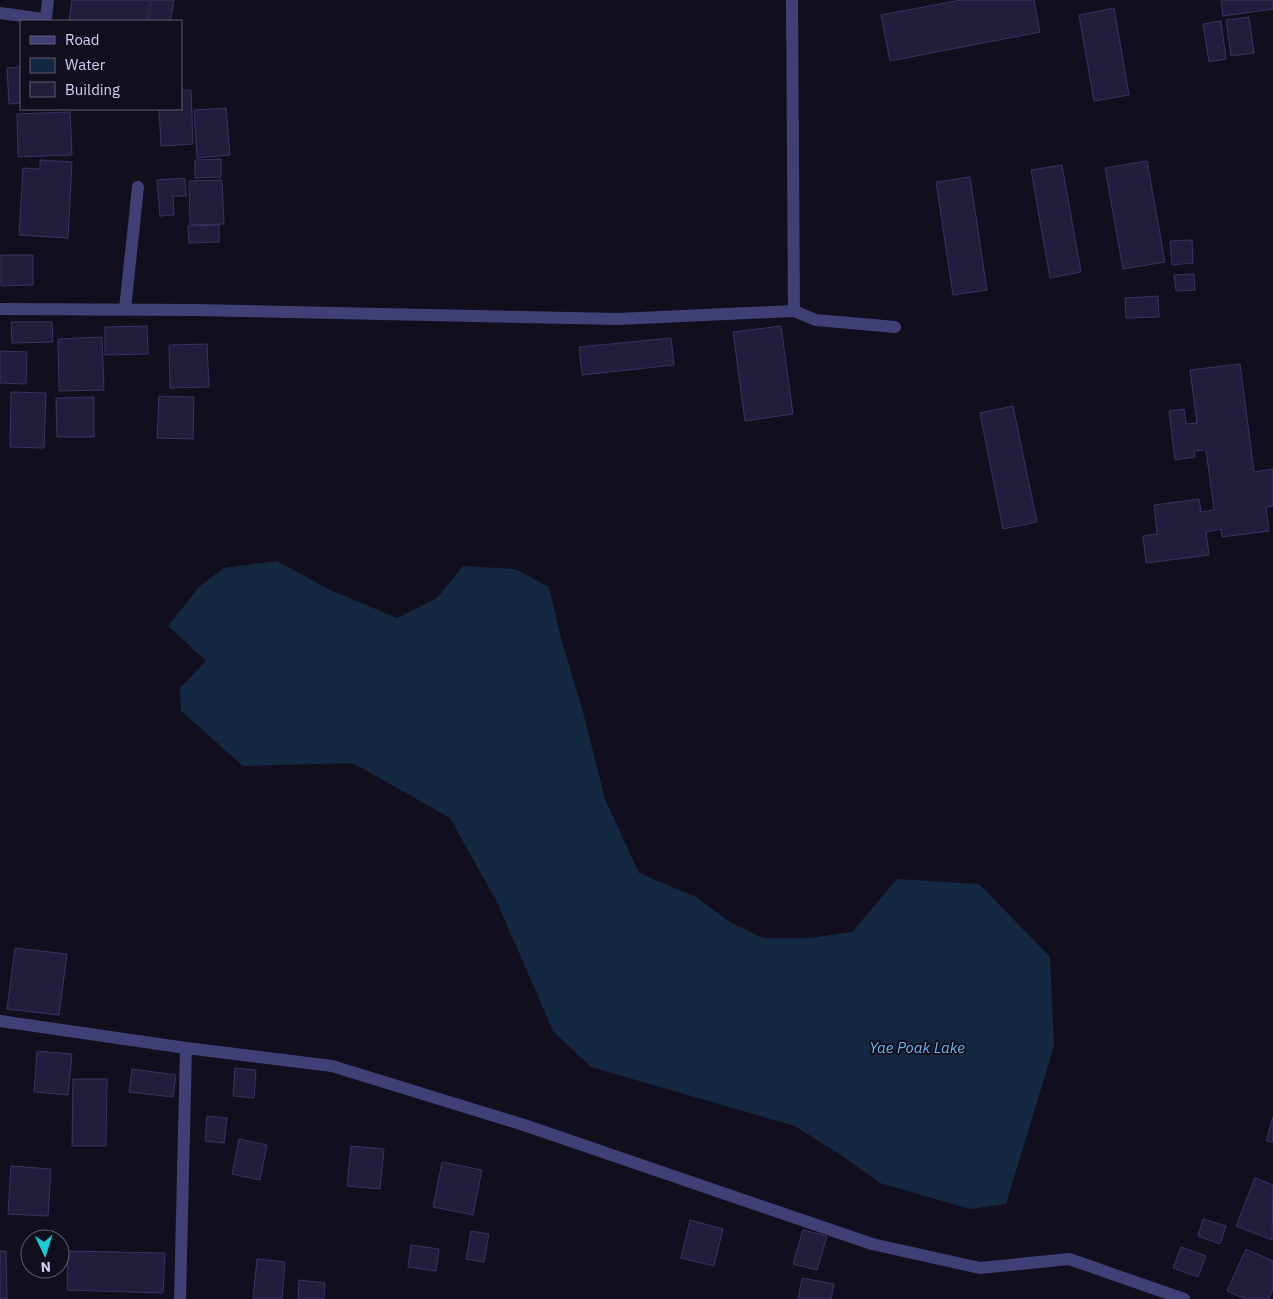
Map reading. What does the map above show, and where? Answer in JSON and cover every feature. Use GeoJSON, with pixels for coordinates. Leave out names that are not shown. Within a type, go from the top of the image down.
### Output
{"type":"FeatureCollection","features":[{"type":"Feature","properties":{"kind":"street"},"geometry":{"type":"LineString","coordinates":[[0,14],[43,20],[46,17],[48,0]]}},
{"type":"Feature","properties":{"kind":"street"},"geometry":{"type":"LineString","coordinates":[[792,0],[794,311]]}},
{"type":"Feature","properties":{"kind":"street"},"geometry":{"type":"LineString","coordinates":[[125,310],[138,188]]}},
{"type":"Feature","properties":{"kind":"street"},"geometry":{"type":"LineString","coordinates":[[0,309],[618,320],[794,311],[816,320],[895,327]]}},
{"type":"Feature","properties":{"kind":"street"},"geometry":{"type":"LineString","coordinates":[[0,1021],[186,1048],[332,1066],[524,1125],[872,1244],[980,1268],[1069,1259],[1184,1299]]}},
{"type":"Feature","properties":{"kind":"street"},"geometry":{"type":"LineString","coordinates":[[180,1299],[186,1048]]}},
{"type":"Feature","properties":{"kind":"water","name":"Yae Poak Lake"},"geometry":{"type":"Polygon","coordinates":[[[277,561],[328,589],[397,618],[437,598],[463,566],[515,569],[549,587],[605,799],[639,873],[696,897],[731,923],[763,938],[810,938],[852,932],[897,879],[979,884],[1050,957],[1054,1046],[1006,1204],[970,1209],[880,1183],[841,1155],[795,1126],[591,1067],[553,1031],[497,902],[450,818],[353,763],[243,766],[181,711],[180,688],[206,661],[168,626],[200,586],[224,568],[277,561]]]}},
{"type":"Feature","properties":{"kind":"building"},"geometry":{"type":"Polygon","coordinates":[[[72,0],[150,0],[146,20],[69,20],[72,0]]]}},
{"type":"Feature","properties":{"kind":"building"},"geometry":{"type":"Polygon","coordinates":[[[152,0],[174,0],[170,20],[148,20],[152,0]]]}},
{"type":"Feature","properties":{"kind":"building"},"geometry":{"type":"Polygon","coordinates":[[[961,0],[1034,0],[1040,32],[890,61],[881,15],[961,0]]]}},
{"type":"Feature","properties":{"kind":"building"},"geometry":{"type":"Polygon","coordinates":[[[1221,0],[1273,0],[1273,9],[1223,16],[1221,0]]]}},
{"type":"Feature","properties":{"kind":"building"},"geometry":{"type":"Polygon","coordinates":[[[1114,8],[1129,95],[1094,101],[1079,15],[1114,8]]]}},
{"type":"Feature","properties":{"kind":"building"},"geometry":{"type":"Polygon","coordinates":[[[1249,17],[1254,53],[1231,56],[1226,20],[1249,17]]]}},
{"type":"Feature","properties":{"kind":"building"},"geometry":{"type":"Polygon","coordinates":[[[1221,21],[1226,59],[1209,62],[1203,24],[1221,21]]]}},
{"type":"Feature","properties":{"kind":"building"},"geometry":{"type":"Polygon","coordinates":[[[20,67],[20,103],[9,104],[7,68],[20,67]]]}},
{"type":"Feature","properties":{"kind":"building"},"geometry":{"type":"Polygon","coordinates":[[[182,90],[191,90],[193,144],[161,146],[159,110],[182,110],[182,90]]]}},
{"type":"Feature","properties":{"kind":"building"},"geometry":{"type":"Polygon","coordinates":[[[226,108],[230,155],[197,158],[194,110],[226,108]]]}},
{"type":"Feature","properties":{"kind":"building"},"geometry":{"type":"Polygon","coordinates":[[[70,112],[72,155],[18,157],[17,114],[70,112]]]}},
{"type":"Feature","properties":{"kind":"building"},"geometry":{"type":"Polygon","coordinates":[[[221,159],[221,177],[195,178],[195,160],[221,159]]]}},
{"type":"Feature","properties":{"kind":"building"},"geometry":{"type":"Polygon","coordinates":[[[40,160],[72,162],[68,238],[19,235],[23,168],[40,169],[40,160]]]}},
{"type":"Feature","properties":{"kind":"building"},"geometry":{"type":"Polygon","coordinates":[[[1147,161],[1165,262],[1123,269],[1105,168],[1147,161]]]}},
{"type":"Feature","properties":{"kind":"building"},"geometry":{"type":"Polygon","coordinates":[[[1062,165],[1081,272],[1050,278],[1031,170],[1062,165]]]}},
{"type":"Feature","properties":{"kind":"building"},"geometry":{"type":"Polygon","coordinates":[[[970,177],[987,290],[953,295],[936,182],[970,177]]]}},
{"type":"Feature","properties":{"kind":"building"},"geometry":{"type":"Polygon","coordinates":[[[185,178],[186,196],[173,196],[174,215],[160,216],[157,180],[185,178]]]}},
{"type":"Feature","properties":{"kind":"building"},"geometry":{"type":"Polygon","coordinates":[[[222,180],[224,224],[190,225],[189,181],[222,180]]]}},
{"type":"Feature","properties":{"kind":"building"},"geometry":{"type":"Polygon","coordinates":[[[219,225],[219,242],[189,243],[188,226],[219,225]]]}},
{"type":"Feature","properties":{"kind":"building"},"geometry":{"type":"Polygon","coordinates":[[[1192,240],[1193,263],[1172,265],[1170,241],[1192,240]]]}},
{"type":"Feature","properties":{"kind":"building"},"geometry":{"type":"Polygon","coordinates":[[[1,255],[33,255],[33,285],[1,286],[1,255]]]}},
{"type":"Feature","properties":{"kind":"building"},"geometry":{"type":"Polygon","coordinates":[[[1194,274],[1195,290],[1176,291],[1174,275],[1194,274]]]}},
{"type":"Feature","properties":{"kind":"building"},"geometry":{"type":"Polygon","coordinates":[[[1158,296],[1159,317],[1126,318],[1125,298],[1158,296]]]}},
{"type":"Feature","properties":{"kind":"building"},"geometry":{"type":"Polygon","coordinates":[[[11,322],[52,322],[53,342],[12,343],[11,322]]]}},
{"type":"Feature","properties":{"kind":"building"},"geometry":{"type":"Polygon","coordinates":[[[147,326],[148,354],[105,355],[105,327],[147,326]]]}},
{"type":"Feature","properties":{"kind":"building"},"geometry":{"type":"Polygon","coordinates":[[[781,326],[793,414],[745,421],[733,332],[781,326]]]}},
{"type":"Feature","properties":{"kind":"building"},"geometry":{"type":"Polygon","coordinates":[[[102,337],[104,390],[59,391],[58,339],[102,337]]]}},
{"type":"Feature","properties":{"kind":"building"},"geometry":{"type":"Polygon","coordinates":[[[671,338],[674,365],[582,375],[579,347],[671,338]]]}},
{"type":"Feature","properties":{"kind":"building"},"geometry":{"type":"Polygon","coordinates":[[[207,344],[209,387],[170,388],[169,345],[207,344]]]}},
{"type":"Feature","properties":{"kind":"building"},"geometry":{"type":"Polygon","coordinates":[[[0,351],[27,352],[26,384],[0,383],[0,351]]]}},
{"type":"Feature","properties":{"kind":"building"},"geometry":{"type":"Polygon","coordinates":[[[1240,364],[1254,472],[1273,469],[1273,506],[1266,507],[1269,531],[1222,537],[1221,529],[1206,532],[1209,555],[1146,563],[1143,536],[1157,534],[1154,505],[1199,499],[1201,512],[1214,510],[1206,450],[1194,451],[1195,457],[1175,460],[1169,411],[1184,409],[1186,424],[1197,423],[1190,370],[1240,364]]]}},
{"type":"Feature","properties":{"kind":"building"},"geometry":{"type":"Polygon","coordinates":[[[11,392],[46,393],[44,448],[10,447],[11,392]]]}},
{"type":"Feature","properties":{"kind":"building"},"geometry":{"type":"Polygon","coordinates":[[[159,396],[194,397],[193,439],[157,438],[159,396]]]}},
{"type":"Feature","properties":{"kind":"building"},"geometry":{"type":"Polygon","coordinates":[[[94,397],[94,437],[57,437],[56,398],[94,397]]]}},
{"type":"Feature","properties":{"kind":"building"},"geometry":{"type":"Polygon","coordinates":[[[1013,406],[1037,522],[1003,529],[980,413],[1013,406]]]}},
{"type":"Feature","properties":{"kind":"building"},"geometry":{"type":"Polygon","coordinates":[[[15,948],[67,954],[59,1015],[7,1009],[15,948]]]}},
{"type":"Feature","properties":{"kind":"building"},"geometry":{"type":"Polygon","coordinates":[[[37,1051],[72,1054],[68,1095],[34,1092],[37,1051]]]}},
{"type":"Feature","properties":{"kind":"building"},"geometry":{"type":"Polygon","coordinates":[[[235,1068],[256,1070],[254,1098],[233,1096],[235,1068]]]}},
{"type":"Feature","properties":{"kind":"building"},"geometry":{"type":"Polygon","coordinates":[[[132,1069],[176,1075],[173,1097],[129,1092],[132,1069]]]}},
{"type":"Feature","properties":{"kind":"building"},"geometry":{"type":"Polygon","coordinates":[[[73,1079],[107,1079],[106,1146],[72,1146],[73,1079]]]}},
{"type":"Feature","properties":{"kind":"building"},"geometry":{"type":"Polygon","coordinates":[[[207,1116],[227,1118],[224,1143],[205,1141],[207,1116]]]}},
{"type":"Feature","properties":{"kind":"building"},"geometry":{"type":"Polygon","coordinates":[[[1273,1117],[1273,1142],[1266,1141],[1273,1117]]]}},
{"type":"Feature","properties":{"kind":"building"},"geometry":{"type":"Polygon","coordinates":[[[239,1139],[267,1145],[260,1180],[232,1174],[239,1139]]]}},
{"type":"Feature","properties":{"kind":"building"},"geometry":{"type":"Polygon","coordinates":[[[351,1146],[384,1149],[380,1189],[347,1186],[351,1146]]]}},
{"type":"Feature","properties":{"kind":"building"},"geometry":{"type":"Polygon","coordinates":[[[442,1162],[482,1170],[473,1215],[433,1207],[442,1162]]]}},
{"type":"Feature","properties":{"kind":"building"},"geometry":{"type":"Polygon","coordinates":[[[11,1166],[51,1169],[48,1216],[8,1214],[11,1166]]]}},
{"type":"Feature","properties":{"kind":"building"},"geometry":{"type":"Polygon","coordinates":[[[1255,1178],[1273,1185],[1272,1240],[1236,1226],[1255,1178]]]}},
{"type":"Feature","properties":{"kind":"building"},"geometry":{"type":"Polygon","coordinates":[[[1203,1219],[1226,1226],[1220,1244],[1198,1236],[1203,1219]]]}},
{"type":"Feature","properties":{"kind":"building"},"geometry":{"type":"Polygon","coordinates":[[[690,1220],[723,1229],[714,1266],[681,1258],[690,1220]]]}},
{"type":"Feature","properties":{"kind":"building"},"geometry":{"type":"Polygon","coordinates":[[[803,1230],[827,1236],[817,1270],[793,1264],[803,1230]]]}},
{"type":"Feature","properties":{"kind":"building"},"geometry":{"type":"Polygon","coordinates":[[[471,1231],[489,1234],[484,1262],[466,1259],[471,1231]]]}},
{"type":"Feature","properties":{"kind":"building"},"geometry":{"type":"Polygon","coordinates":[[[411,1245],[439,1249],[436,1271],[408,1267],[411,1245]]]}},
{"type":"Feature","properties":{"kind":"building"},"geometry":{"type":"Polygon","coordinates":[[[1181,1247],[1206,1256],[1198,1277],[1173,1268],[1181,1247]]]}},
{"type":"Feature","properties":{"kind":"building"},"geometry":{"type":"Polygon","coordinates":[[[1246,1249],[1273,1261],[1273,1289],[1269,1299],[1245,1299],[1227,1291],[1246,1249]]]}},
{"type":"Feature","properties":{"kind":"building"},"geometry":{"type":"Polygon","coordinates":[[[0,1251],[6,1251],[7,1299],[0,1299],[0,1251]]]}},
{"type":"Feature","properties":{"kind":"building"},"geometry":{"type":"Polygon","coordinates":[[[70,1251],[165,1253],[163,1293],[67,1290],[67,1279],[70,1279],[70,1251]]]}},
{"type":"Feature","properties":{"kind":"building"},"geometry":{"type":"Polygon","coordinates":[[[257,1259],[285,1262],[282,1299],[253,1299],[257,1259]]]}},
{"type":"Feature","properties":{"kind":"building"},"geometry":{"type":"Polygon","coordinates":[[[802,1278],[834,1284],[831,1299],[798,1299],[802,1278]]]}},
{"type":"Feature","properties":{"kind":"building"},"geometry":{"type":"Polygon","coordinates":[[[299,1280],[325,1283],[324,1299],[298,1299],[299,1280]]]}}]}
